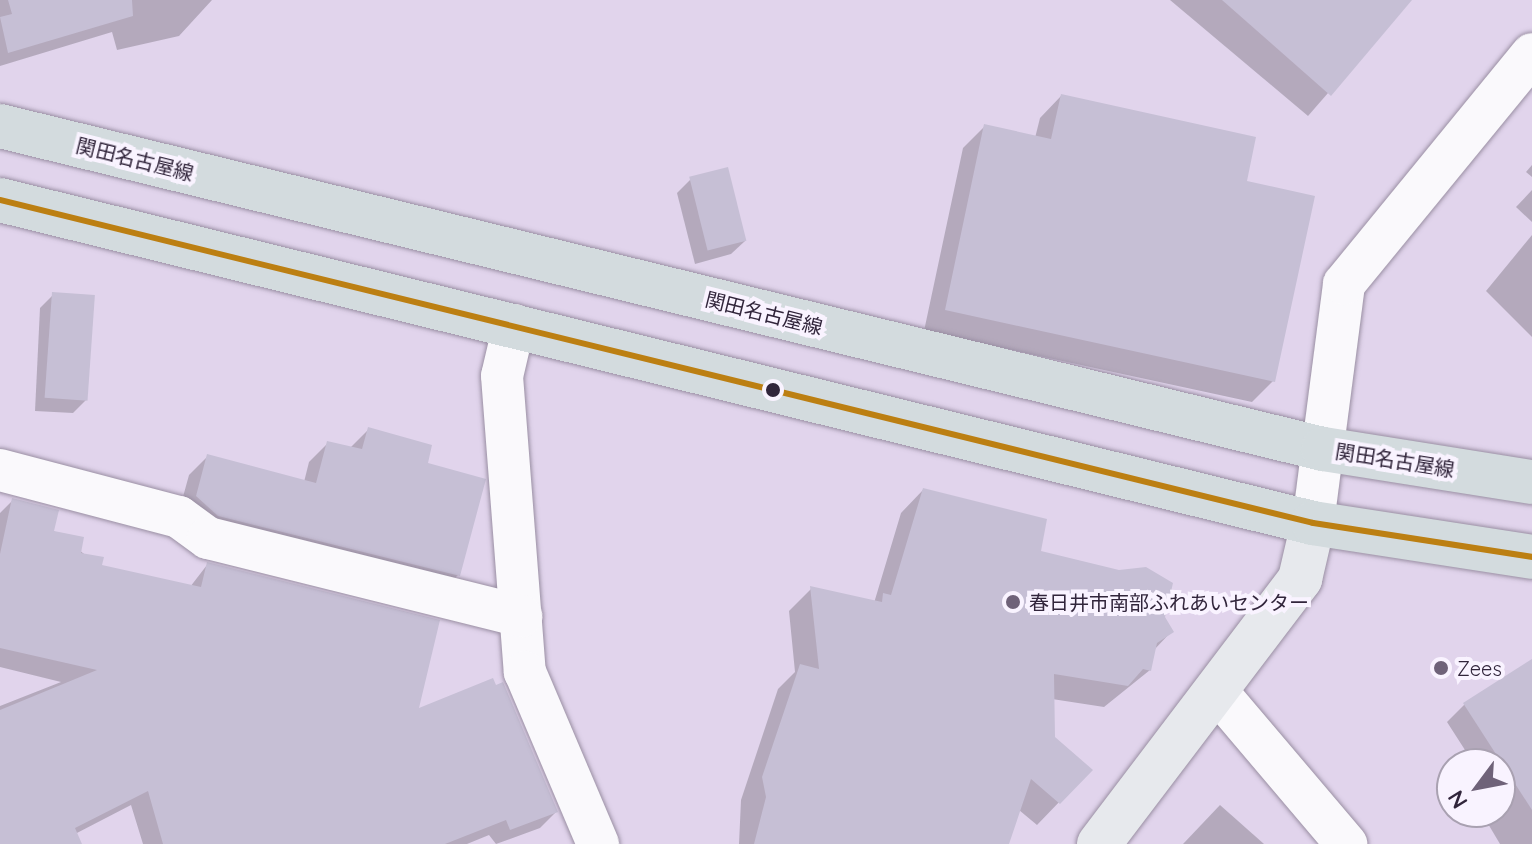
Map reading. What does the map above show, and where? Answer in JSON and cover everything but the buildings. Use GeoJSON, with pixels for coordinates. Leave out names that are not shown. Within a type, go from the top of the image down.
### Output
{"type":"FeatureCollection","features":[{"type":"Feature","properties":{"kind":"main road","name":"関田名古屋線"},"geometry":{"type":"LineString","coordinates":[[0,126],[1323,449],[1532,482]]}},
{"type":"Feature","properties":{"kind":"main road"},"geometry":{"type":"LineString","coordinates":[[0,200],[1313,523],[1532,557]]}},
{"type":"Feature","properties":{"kind":"street"},"geometry":{"type":"LineString","coordinates":[[1099,844],[1219,694],[1300,579],[1313,523],[1344,284],[1532,54]]}},
{"type":"Feature","properties":{"kind":"street"},"geometry":{"type":"LineString","coordinates":[[514,325],[502,376],[525,672],[598,844]]}},
{"type":"Feature","properties":{"kind":"street"},"geometry":{"type":"LineString","coordinates":[[0,470],[179,517],[208,538],[521,616]]}},
{"type":"Feature","properties":{"kind":"street"},"geometry":{"type":"LineString","coordinates":[[1219,694],[1346,844]]}},
{"type":"Feature","properties":{"kind":"transit line"},"geometry":{"type":"LineString","coordinates":[[0,200],[1313,523],[1532,557]]}},
{"type":"Feature","properties":{"kind":"place","name":"春日井市南部ふれあいセンター"},"geometry":{"type":"Point","coordinates":[1013,602]}},
{"type":"Feature","properties":{"kind":"place","name":"Zees"},"geometry":{"type":"Point","coordinates":[1441,668]}}]}
